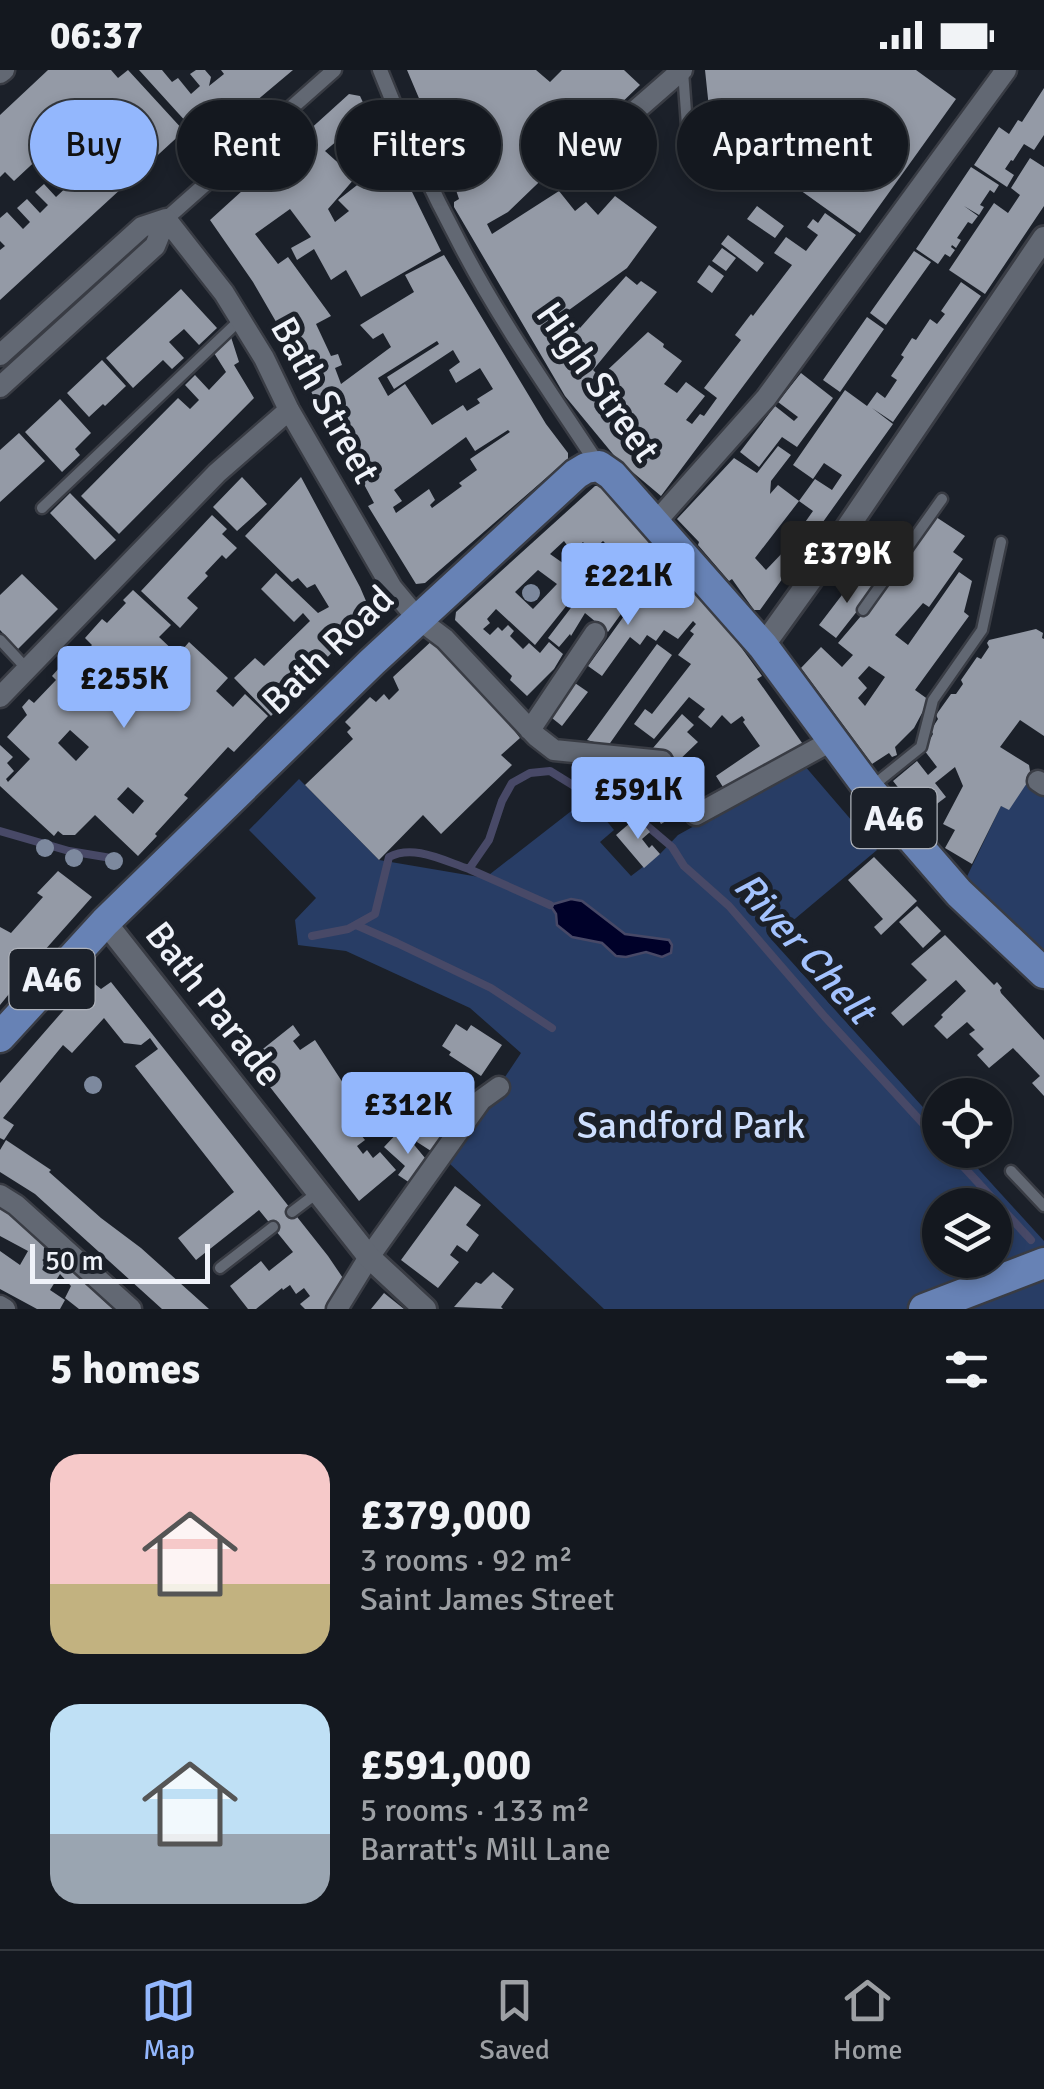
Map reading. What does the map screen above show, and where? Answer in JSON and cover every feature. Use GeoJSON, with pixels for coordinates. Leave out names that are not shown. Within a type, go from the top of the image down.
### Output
{"type":"FeatureCollection","features":[{"type":"Feature","properties":{"kind":"main road","name":"High Street"},"geometry":{"type":"LineString","coordinates":[[598,466],[612,475],[763,646],[869,788],[960,893],[1044,972]]}},
{"type":"Feature","properties":{"kind":"main road","name":"Bath Road"},"geometry":{"type":"LineString","coordinates":[[0,1037],[105,922],[418,618],[576,474],[598,466]]}},
{"type":"Feature","properties":{"kind":"main road"},"geometry":{"type":"LineString","coordinates":[[924,1309],[1044,1263]]}},
{"type":"Feature","properties":{"kind":"street"},"geometry":{"type":"LineString","coordinates":[[0,355],[142,227],[166,219],[334,70]]}},
{"type":"Feature","properties":{"kind":"street","name":"High Street"},"geometry":{"type":"LineString","coordinates":[[380,70],[460,245],[512,334],[598,466]]}},
{"type":"Feature","properties":{"kind":"street"},"geometry":{"type":"LineString","coordinates":[[648,100],[682,70]]}},
{"type":"Feature","properties":{"kind":"street"},"geometry":{"type":"LineString","coordinates":[[654,524],[766,398],[1006,70]]}},
{"type":"Feature","properties":{"kind":"street"},"geometry":{"type":"LineString","coordinates":[[0,387],[155,246],[166,219]]}},
{"type":"Feature","properties":{"kind":"street","name":"Bath Street"},"geometry":{"type":"LineString","coordinates":[[166,219],[224,293],[392,588],[418,618],[445,638],[530,730],[554,750],[662,762]]}},
{"type":"Feature","properties":{"kind":"street"},"geometry":{"type":"LineString","coordinates":[[763,646],[1044,238]]}},
{"type":"Feature","properties":{"kind":"street"},"geometry":{"type":"LineString","coordinates":[[0,697],[217,472],[290,410]]}},
{"type":"Feature","properties":{"kind":"street"},"geometry":{"type":"LineString","coordinates":[[530,730],[595,634]]}},
{"type":"Feature","properties":{"kind":"street"},"geometry":{"type":"LineString","coordinates":[[696,815],[833,740]]}},
{"type":"Feature","properties":{"kind":"street","name":"Bath Parade"},"geometry":{"type":"LineString","coordinates":[[105,922],[368,1256],[425,1309]]}},
{"type":"Feature","properties":{"kind":"street"},"geometry":{"type":"LineString","coordinates":[[337,1309],[368,1256],[482,1100],[500,1087]]}},
{"type":"Feature","properties":{"kind":"street"},"geometry":{"type":"LineString","coordinates":[[0,1195],[132,1309]]}},
{"type":"Feature","properties":{"kind":"lane"},"geometry":{"type":"LineString","coordinates":[[682,70],[684,100]]}},
{"type":"Feature","properties":{"kind":"lane"},"geometry":{"type":"LineString","coordinates":[[42,508],[240,319]]}},
{"type":"Feature","properties":{"kind":"lane"},"geometry":{"type":"LineString","coordinates":[[863,610],[942,499]]}},
{"type":"Feature","properties":{"kind":"lane"},"geometry":{"type":"LineString","coordinates":[[869,788],[921,747],[932,700],[982,630],[1001,542]]}},
{"type":"Feature","properties":{"kind":"lane"},"geometry":{"type":"LineString","coordinates":[[0,640],[28,669]]}},
{"type":"Feature","properties":{"kind":"lane"},"geometry":{"type":"LineString","coordinates":[[1011,1171],[1044,1206]]}},
{"type":"Feature","properties":{"kind":"lane"},"geometry":{"type":"LineString","coordinates":[[292,1212],[318,1193]]}},
{"type":"Feature","properties":{"kind":"lane"},"geometry":{"type":"LineString","coordinates":[[220,1268],[273,1227]]}},
{"type":"Feature","properties":{"kind":"green space","name":"Sandford Park"},"geometry":{"type":"Polygon","coordinates":[[[804,765],[877,850],[771,939],[922,1106],[922,1168],[977,1168],[996,1188],[922,1188],[922,1278],[1012,1278],[1012,1206],[1044,1241],[1044,1309],[604,1309],[448,1162],[521,1053],[470,1008],[346,951],[298,945],[295,920],[316,898],[249,830],[299,779],[379,860],[485,878],[588,798],[614,830],[600,842],[631,876],[678,835],[804,765]]]}},
{"type":"Feature","properties":{"kind":"green space"},"geometry":{"type":"Polygon","coordinates":[[[1031,777],[1044,785],[1044,973],[959,893],[1001,806],[1009,809],[1031,777]]]}},
{"type":"Feature","properties":{"kind":"shaded area"},"geometry":{"type":"Polygon","coordinates":[[[571,899],[582,901],[625,934],[669,940],[671,953],[662,957],[646,952],[616,956],[602,943],[572,937],[557,925],[550,905],[571,899]]]}},
{"type":"Feature","properties":{"kind":"building"},"geometry":{"type":"Polygon","coordinates":[[[48,70],[111,70],[118,78],[128,70],[156,100],[30,100],[30,166],[14,181],[5,172],[0,177],[0,115],[48,70]]]}},
{"type":"Feature","properties":{"kind":"building"},"geometry":{"type":"Polygon","coordinates":[[[139,70],[162,70],[172,82],[178,78],[191,94],[200,86],[190,74],[196,70],[205,70],[211,77],[209,86],[224,74],[221,70],[293,70],[257,100],[177,100],[177,112],[139,70]]]}},
{"type":"Feature","properties":{"kind":"building"},"geometry":{"type":"Polygon","coordinates":[[[407,70],[536,70],[550,82],[562,70],[624,70],[640,85],[624,100],[521,100],[521,190],[531,190],[508,212],[487,224],[492,234],[559,191],[575,211],[586,202],[598,215],[615,196],[657,227],[627,268],[569,310],[580,328],[626,276],[657,292],[593,370],[600,377],[648,332],[682,361],[664,384],[677,393],[686,382],[705,396],[686,420],[692,424],[700,414],[704,416],[717,398],[704,388],[741,340],[735,335],[792,265],[774,253],[786,237],[806,251],[818,235],[807,227],[813,219],[818,223],[825,213],[856,235],[661,496],[617,459],[565,396],[454,207],[459,199],[456,190],[501,190],[501,100],[420,100],[407,70]]]}},
{"type":"Feature","properties":{"kind":"building"},"geometry":{"type":"Polygon","coordinates":[[[705,70],[916,70],[956,99],[908,166],[908,100],[708,100],[705,70]]]}},
{"type":"Feature","properties":{"kind":"building"},"geometry":{"type":"Polygon","coordinates":[[[1044,88],[1044,135],[1034,150],[1024,144],[1011,160],[1005,169],[1014,175],[1007,187],[974,165],[999,127],[1009,134],[1018,120],[1022,122],[1044,88]]]}},
{"type":"Feature","properties":{"kind":"building"},"geometry":{"type":"Polygon","coordinates":[[[349,94],[362,100],[342,100],[349,94]]]}},
{"type":"Feature","properties":{"kind":"building"},"geometry":{"type":"Polygon","coordinates":[[[157,102],[177,123],[177,137],[157,156],[157,102]]]}},
{"type":"Feature","properties":{"kind":"building"},"geometry":{"type":"Polygon","coordinates":[[[336,106],[336,142],[325,151],[336,161],[336,190],[345,190],[328,209],[335,222],[349,211],[338,200],[351,190],[411,190],[441,251],[361,297],[346,270],[331,280],[314,249],[297,260],[291,248],[311,237],[290,209],[255,234],[278,264],[288,257],[331,316],[316,324],[331,356],[338,354],[342,365],[335,368],[341,384],[391,347],[383,333],[373,339],[360,325],[414,292],[405,275],[444,255],[546,424],[568,453],[568,459],[425,583],[416,584],[368,506],[374,503],[359,475],[353,479],[286,339],[210,220],[243,190],[316,190],[316,124],[336,106]],[[437,341],[378,378],[388,396],[405,384],[432,425],[463,405],[467,411],[493,389],[480,368],[456,383],[449,370],[460,362],[453,350],[394,389],[387,377],[439,344],[437,341]],[[508,430],[475,451],[466,437],[394,490],[402,501],[393,507],[396,513],[429,489],[435,500],[432,508],[462,486],[459,483],[477,470],[470,459],[508,430]]]}},
{"type":"Feature","properties":{"kind":"building"},"geometry":{"type":"Polygon","coordinates":[[[1030,158],[1044,167],[1044,206],[985,294],[949,270],[994,203],[1008,213],[1020,195],[1011,188],[1030,158]]]}},
{"type":"Feature","properties":{"kind":"building"},"geometry":{"type":"Polygon","coordinates":[[[971,167],[999,185],[994,193],[990,190],[980,205],[984,207],[979,215],[964,206],[978,216],[972,224],[968,222],[957,238],[961,240],[956,248],[952,245],[955,250],[950,257],[945,254],[938,264],[916,249],[971,167]]]}},
{"type":"Feature","properties":{"kind":"building"},"geometry":{"type":"Polygon","coordinates":[[[37,190],[50,190],[56,197],[64,190],[120,190],[0,300],[0,250],[5,246],[0,241],[0,218],[7,212],[23,229],[30,222],[17,208],[27,199],[40,213],[48,205],[37,190]]]}},
{"type":"Feature","properties":{"kind":"building"},"geometry":{"type":"Polygon","coordinates":[[[800,190],[891,190],[860,233],[800,190]]]}},
{"type":"Feature","properties":{"kind":"building"},"geometry":{"type":"Polygon","coordinates":[[[757,206],[784,226],[775,238],[747,219],[757,206]]]}},
{"type":"Feature","properties":{"kind":"building"},"geometry":{"type":"Polygon","coordinates":[[[728,235],[764,263],[757,272],[721,244],[728,235]]]}},
{"type":"Feature","properties":{"kind":"building"},"geometry":{"type":"Polygon","coordinates":[[[722,248],[736,258],[726,271],[712,261],[722,248]]]}},
{"type":"Feature","properties":{"kind":"building"},"geometry":{"type":"Polygon","coordinates":[[[914,251],[931,262],[886,325],[870,313],[914,251]]]}},
{"type":"Feature","properties":{"kind":"building"},"geometry":{"type":"Polygon","coordinates":[[[709,265],[724,276],[712,293],[697,282],[709,265]]]}},
{"type":"Feature","properties":{"kind":"building"},"geometry":{"type":"Polygon","coordinates":[[[961,282],[981,296],[893,422],[872,408],[893,424],[760,610],[754,610],[732,579],[729,581],[677,519],[734,458],[757,473],[778,446],[791,455],[771,481],[770,494],[778,485],[799,501],[815,479],[832,490],[842,475],[824,463],[813,479],[793,465],[845,390],[867,406],[877,392],[885,398],[897,380],[891,376],[912,338],[916,340],[930,319],[937,324],[961,282]],[[799,501],[755,558],[766,570],[813,511],[799,501]]]}},
{"type":"Feature","properties":{"kind":"building"},"geometry":{"type":"Polygon","coordinates":[[[181,289],[217,328],[199,345],[184,329],[169,342],[184,358],[172,369],[163,360],[133,388],[106,358],[181,289]]]}},
{"type":"Feature","properties":{"kind":"building"},"geometry":{"type":"Polygon","coordinates":[[[867,317],[884,329],[840,392],[823,380],[867,317]]]}},
{"type":"Feature","properties":{"kind":"building"},"geometry":{"type":"Polygon","coordinates":[[[231,337],[239,362],[234,365],[254,398],[119,534],[81,496],[178,398],[190,409],[199,400],[185,385],[195,375],[209,390],[226,372],[214,353],[231,337]]]}},
{"type":"Feature","properties":{"kind":"building"},"geometry":{"type":"Polygon","coordinates":[[[102,360],[126,386],[89,417],[67,393],[102,360]]]}},
{"type":"Feature","properties":{"kind":"building"},"geometry":{"type":"Polygon","coordinates":[[[801,373],[833,398],[797,447],[782,437],[759,467],[740,452],[775,406],[794,421],[798,417],[778,402],[801,373]]]}},
{"type":"Feature","properties":{"kind":"building"},"geometry":{"type":"Polygon","coordinates":[[[60,399],[91,433],[75,449],[80,455],[62,472],[25,432],[60,399]]]}},
{"type":"Feature","properties":{"kind":"building"},"geometry":{"type":"Polygon","coordinates":[[[19,433],[45,461],[0,502],[0,450],[19,433]]]}},
{"type":"Feature","properties":{"kind":"building"},"geometry":{"type":"Polygon","coordinates":[[[242,477],[267,504],[237,531],[213,507],[242,477]]]}},
{"type":"Feature","properties":{"kind":"building"},"geometry":{"type":"Polygon","coordinates":[[[301,477],[369,608],[368,615],[271,716],[234,678],[255,658],[264,666],[310,621],[303,613],[294,622],[261,589],[276,573],[318,613],[329,607],[315,584],[307,588],[298,578],[292,582],[245,536],[301,477]]]}},
{"type":"Feature","properties":{"kind":"building"},"geometry":{"type":"Polygon","coordinates":[[[595,486],[603,486],[735,639],[762,676],[757,679],[807,750],[728,795],[716,776],[760,746],[742,716],[731,724],[722,715],[711,728],[698,717],[705,709],[689,697],[654,739],[634,724],[645,709],[652,714],[691,664],[678,655],[694,634],[690,631],[696,624],[693,621],[678,639],[664,630],[656,641],[647,635],[640,645],[630,637],[602,676],[588,666],[642,591],[639,589],[608,632],[585,613],[559,647],[548,638],[583,592],[595,601],[604,591],[587,580],[535,645],[496,609],[487,619],[490,623],[483,629],[490,635],[498,627],[502,631],[508,625],[514,631],[510,636],[523,649],[529,643],[540,653],[549,642],[563,654],[527,696],[455,620],[456,612],[595,486]],[[564,541],[550,554],[587,580],[610,548],[603,541],[591,552],[583,542],[572,552],[564,541]],[[538,570],[515,592],[533,609],[557,584],[538,570]]]}},
{"type":"Feature","properties":{"kind":"building"},"geometry":{"type":"Polygon","coordinates":[[[70,493],[116,540],[95,560],[50,513],[70,493]]]}},
{"type":"Feature","properties":{"kind":"building"},"geometry":{"type":"Polygon","coordinates":[[[212,515],[227,529],[222,534],[237,548],[226,559],[222,555],[187,598],[198,608],[180,628],[141,591],[212,515]]]}},
{"type":"Feature","properties":{"kind":"building"},"geometry":{"type":"Polygon","coordinates":[[[936,517],[965,536],[953,552],[963,559],[929,607],[923,603],[895,635],[908,645],[959,572],[972,581],[964,612],[969,616],[915,690],[929,700],[914,728],[895,747],[897,755],[892,757],[889,753],[872,764],[801,668],[821,647],[842,667],[853,655],[838,643],[889,583],[936,517]],[[869,666],[858,678],[867,688],[858,698],[865,706],[885,677],[869,666]]]}},
{"type":"Feature","properties":{"kind":"building"},"geometry":{"type":"Polygon","coordinates":[[[22,574],[58,609],[18,649],[0,630],[0,595],[22,574]]]}},
{"type":"Feature","properties":{"kind":"building"},"geometry":{"type":"Polygon","coordinates":[[[858,574],[876,587],[836,638],[819,625],[858,574]]]}},
{"type":"Feature","properties":{"kind":"building"},"geometry":{"type":"Polygon","coordinates":[[[133,590],[171,625],[159,637],[178,655],[189,642],[228,678],[216,691],[233,707],[245,694],[268,716],[234,752],[228,747],[184,795],[188,798],[138,856],[95,815],[75,835],[58,831],[54,836],[0,786],[0,745],[13,757],[7,763],[14,771],[6,779],[8,782],[30,759],[7,737],[27,715],[22,707],[29,699],[34,703],[56,680],[52,676],[67,659],[74,664],[92,645],[85,638],[102,619],[107,623],[126,603],[123,600],[133,590]],[[70,730],[58,743],[76,761],[89,747],[70,730]],[[128,787],[117,799],[133,814],[144,801],[128,787]]]}},
{"type":"Feature","properties":{"kind":"building"},"geometry":{"type":"Polygon","coordinates":[[[1036,629],[1044,639],[1044,736],[1020,720],[1000,747],[1029,765],[1031,777],[1009,810],[1001,806],[972,864],[945,848],[955,830],[943,824],[963,786],[955,767],[935,783],[946,797],[921,816],[893,781],[917,761],[928,775],[937,767],[924,750],[933,734],[936,715],[951,694],[956,694],[977,657],[981,659],[989,640],[1036,629]]]}},
{"type":"Feature","properties":{"kind":"building"},"geometry":{"type":"Polygon","coordinates":[[[436,637],[478,682],[520,738],[501,755],[512,765],[441,834],[423,815],[379,860],[305,785],[353,739],[345,722],[370,697],[376,702],[384,694],[389,700],[399,690],[393,677],[436,637]]]}},
{"type":"Feature","properties":{"kind":"building"},"geometry":{"type":"Polygon","coordinates":[[[657,644],[672,655],[608,746],[587,740],[657,644]]]}},
{"type":"Feature","properties":{"kind":"building"},"geometry":{"type":"Polygon","coordinates":[[[572,681],[588,692],[562,726],[547,714],[572,681]]]}},
{"type":"Feature","properties":{"kind":"building"},"geometry":{"type":"Polygon","coordinates":[[[682,714],[694,725],[687,732],[698,742],[674,765],[653,748],[682,714]]]}},
{"type":"Feature","properties":{"kind":"building"},"geometry":{"type":"Polygon","coordinates":[[[677,789],[688,808],[661,824],[650,805],[677,789]]]}},
{"type":"Feature","properties":{"kind":"building"},"geometry":{"type":"Polygon","coordinates":[[[637,817],[650,832],[642,839],[660,854],[644,868],[616,835],[637,817]]]}},
{"type":"Feature","properties":{"kind":"building"},"geometry":{"type":"Polygon","coordinates":[[[874,857],[917,901],[881,935],[874,927],[883,919],[848,880],[874,857]]]}},
{"type":"Feature","properties":{"kind":"building"},"geometry":{"type":"Polygon","coordinates":[[[58,871],[92,897],[0,1005],[0,927],[11,933],[43,897],[37,893],[58,871]]]}},
{"type":"Feature","properties":{"kind":"building"},"geometry":{"type":"Polygon","coordinates":[[[917,906],[941,931],[923,948],[899,922],[917,906]]]}},
{"type":"Feature","properties":{"kind":"building"},"geometry":{"type":"Polygon","coordinates":[[[945,935],[994,985],[997,982],[1001,993],[1044,1040],[1044,1096],[1032,1083],[1040,1076],[1013,1048],[989,1068],[977,1055],[984,1049],[969,1034],[975,1030],[967,1022],[947,1039],[934,1026],[966,991],[956,980],[903,1026],[891,1013],[927,980],[911,964],[945,935]]]}},
{"type":"Feature","properties":{"kind":"building"},"geometry":{"type":"Polygon","coordinates":[[[90,980],[101,989],[111,982],[328,1256],[347,1284],[330,1309],[305,1309],[300,1304],[310,1296],[304,1288],[296,1294],[290,1285],[256,1309],[248,1309],[230,1286],[261,1261],[269,1271],[293,1252],[259,1210],[196,1260],[178,1238],[234,1192],[135,1066],[158,1049],[150,1038],[141,1045],[124,1043],[104,1018],[72,1053],[63,1045],[3,1118],[14,1125],[4,1140],[0,1138],[0,1083],[90,980]]]}},
{"type":"Feature","properties":{"kind":"building"},"geometry":{"type":"Polygon","coordinates":[[[456,1024],[467,1031],[471,1025],[502,1045],[481,1076],[442,1046],[456,1024]]]}},
{"type":"Feature","properties":{"kind":"building"},"geometry":{"type":"Polygon","coordinates":[[[293,1025],[300,1035],[293,1041],[300,1050],[315,1040],[343,1083],[355,1073],[363,1085],[351,1095],[359,1105],[355,1109],[361,1116],[368,1112],[377,1124],[361,1135],[365,1140],[357,1146],[373,1158],[380,1152],[396,1170],[359,1201],[249,1060],[293,1025]]]}},
{"type":"Feature","properties":{"kind":"building"},"geometry":{"type":"Polygon","coordinates":[[[449,1077],[473,1087],[431,1151],[417,1142],[425,1121],[411,1111],[428,1089],[436,1094],[449,1077]]]}},
{"type":"Feature","properties":{"kind":"building"},"geometry":{"type":"Polygon","coordinates":[[[401,1129],[430,1164],[413,1185],[398,1175],[405,1166],[384,1147],[401,1129]]]}},
{"type":"Feature","properties":{"kind":"building"},"geometry":{"type":"Polygon","coordinates":[[[6,1140],[51,1170],[101,1218],[209,1309],[162,1309],[35,1194],[0,1172],[0,1150],[6,1140]]]}},
{"type":"Feature","properties":{"kind":"building"},"geometry":{"type":"Polygon","coordinates":[[[455,1186],[481,1205],[466,1225],[479,1235],[467,1252],[457,1245],[450,1255],[459,1262],[438,1288],[401,1260],[455,1186]]]}},
{"type":"Feature","properties":{"kind":"building"},"geometry":{"type":"Polygon","coordinates":[[[0,1198],[95,1287],[113,1309],[79,1309],[65,1298],[71,1286],[60,1274],[50,1290],[65,1300],[60,1309],[37,1309],[0,1289],[0,1251],[20,1265],[28,1251],[0,1236],[0,1198]]]}},
{"type":"Feature","properties":{"kind":"building"},"geometry":{"type":"Polygon","coordinates":[[[493,1272],[514,1289],[503,1309],[454,1307],[476,1282],[481,1284],[493,1272]]]}},
{"type":"Feature","properties":{"kind":"building"},"geometry":{"type":"Polygon","coordinates":[[[384,1293],[404,1309],[371,1309],[384,1293]]]}},
{"type":"Feature","properties":{"kind":"waterway","name":"River Chelt"},"geometry":{"type":"LineString","coordinates":[[312,936],[348,929],[375,914],[389,857],[419,853],[469,869],[489,840],[512,783],[530,773],[550,771],[584,792],[619,802],[672,847],[684,866],[729,906],[922,1122]]}},
{"type":"Feature","properties":{"kind":"waterway","name":"River Chelt"},"geometry":{"type":"LineString","coordinates":[[0,831],[69,851],[117,859]]}},
{"type":"Feature","properties":{"kind":"waterway"},"geometry":{"type":"LineString","coordinates":[[469,869],[550,905]]}},
{"type":"Feature","properties":{"kind":"waterway"},"geometry":{"type":"LineString","coordinates":[[356,925],[491,988],[552,1028]]}},
{"type":"Feature","properties":{"kind":"waterway","name":"River Chelt"},"geometry":{"type":"LineString","coordinates":[[965,1168],[1031,1240]]}}]}
